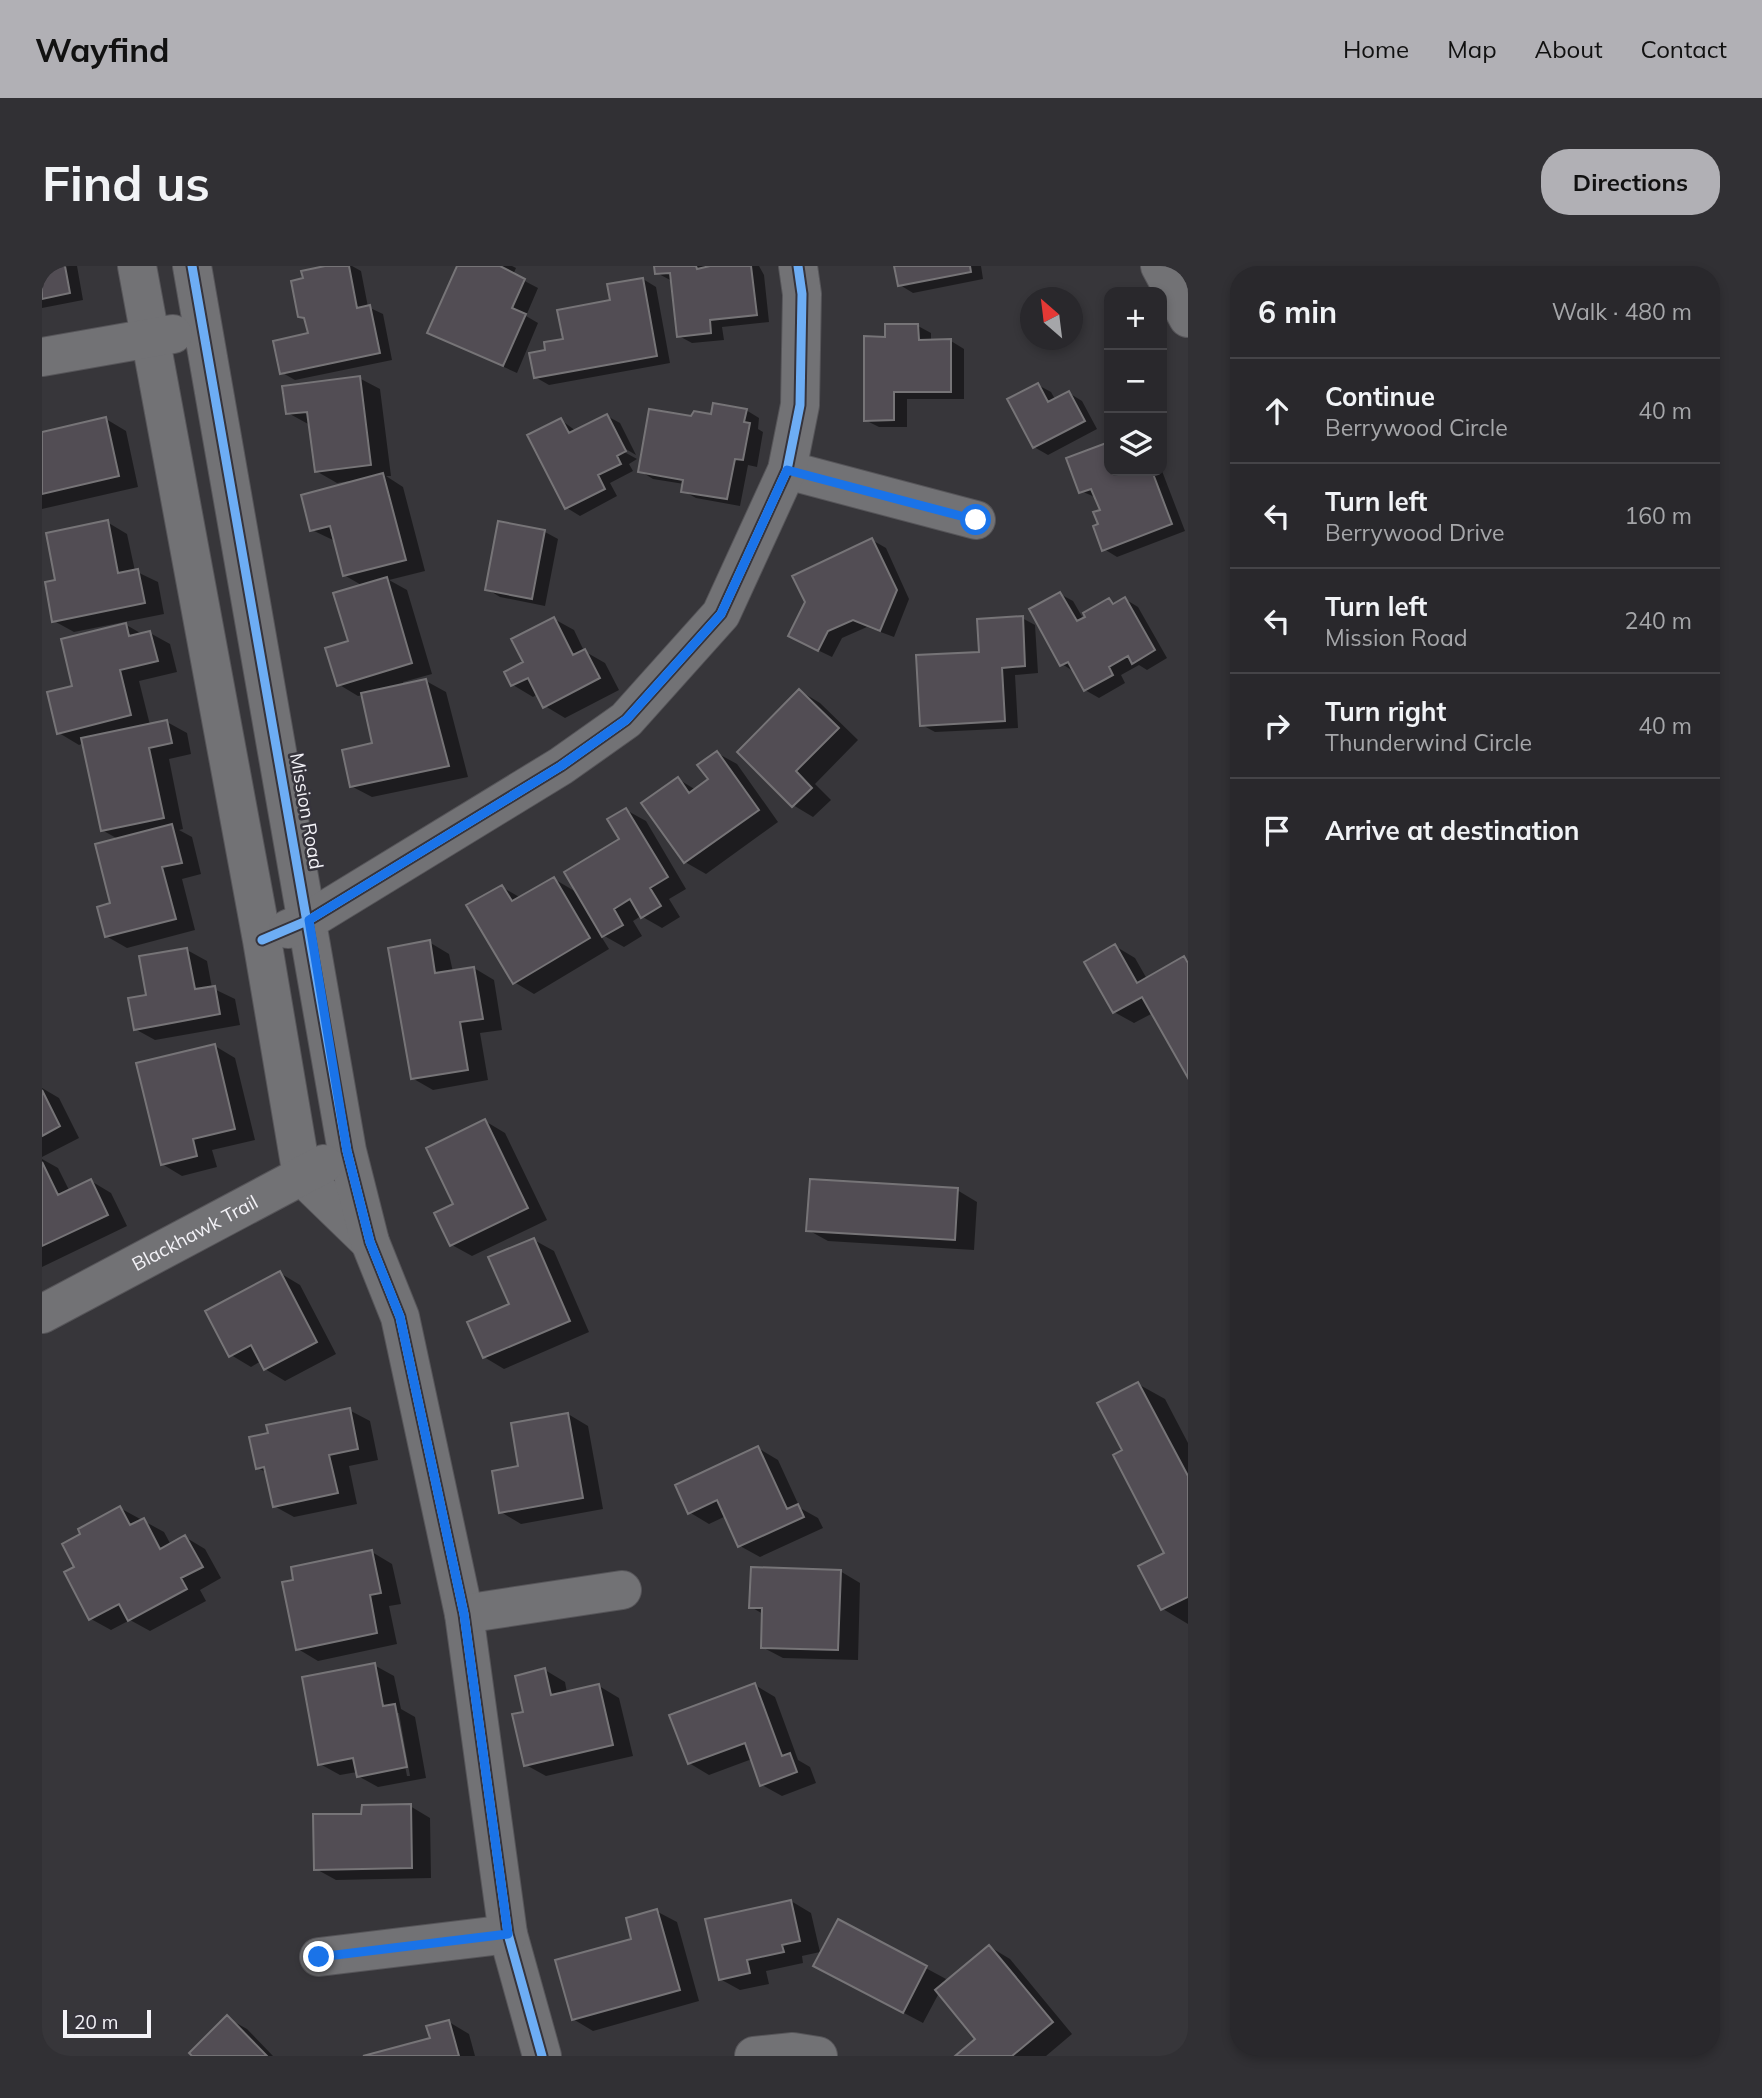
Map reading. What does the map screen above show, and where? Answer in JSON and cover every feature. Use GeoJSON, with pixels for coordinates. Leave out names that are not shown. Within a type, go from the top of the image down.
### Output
{"type":"FeatureCollection","features":[{"type":"Feature","properties":{"kind":"street"},"geometry":{"type":"LineString","coordinates":[[137,266],[262,940],[302,1176]]}},
{"type":"Feature","properties":{"kind":"street","name":"Mission Road"},"geometry":{"type":"LineString","coordinates":[[192,266],[309,920],[347,1151],[370,1242],[400,1317],[464,1614],[508,1934],[542,2056]]}},
{"type":"Feature","properties":{"kind":"street"},"geometry":{"type":"LineString","coordinates":[[262,940],[309,920],[561,766],[626,720],[721,614],[787,470],[800,405],[802,294],[798,266]]}},
{"type":"Feature","properties":{"kind":"street"},"geometry":{"type":"LineString","coordinates":[[1160,266],[1188,318]]}},
{"type":"Feature","properties":{"kind":"street"},"geometry":{"type":"LineString","coordinates":[[42,357],[203,330]]}},
{"type":"Feature","properties":{"kind":"street"},"geometry":{"type":"LineString","coordinates":[[787,470],[976,520]]}},
{"type":"Feature","properties":{"kind":"street","name":"Blackhawk Trail"},"geometry":{"type":"LineString","coordinates":[[42,1314],[347,1151]]}},
{"type":"Feature","properties":{"kind":"street","name":"Mission Road"},"geometry":{"type":"LineString","coordinates":[[302,1176],[370,1242]]}},
{"type":"Feature","properties":{"kind":"street"},"geometry":{"type":"LineString","coordinates":[[464,1614],[622,1590]]}},
{"type":"Feature","properties":{"kind":"street"},"geometry":{"type":"LineString","coordinates":[[319,1957],[508,1934]]}},
{"type":"Feature","properties":{"kind":"street"},"geometry":{"type":"LineString","coordinates":[[754,2056],[793,2052],[818,2056]]}},
{"type":"Feature","properties":{"kind":"building"},"geometry":{"type":"Polygon","coordinates":[[[42,266],[65,266],[70,293],[42,299],[42,266]]]}},
{"type":"Feature","properties":{"kind":"building"},"geometry":{"type":"Polygon","coordinates":[[[325,266],[349,266],[357,308],[370,305],[380,353],[280,374],[273,341],[308,333],[304,318],[298,317],[291,281],[303,278],[301,271],[325,266]]]}},
{"type":"Feature","properties":{"kind":"building"},"geometry":{"type":"Polygon","coordinates":[[[457,266],[500,266],[525,279],[512,308],[526,314],[503,366],[427,333],[457,266]]]}},
{"type":"Feature","properties":{"kind":"building"},"geometry":{"type":"Polygon","coordinates":[[[654,266],[696,266],[697,269],[710,266],[751,266],[757,315],[710,320],[711,333],[677,337],[670,273],[655,274],[654,266]]]}},
{"type":"Feature","properties":{"kind":"building"},"geometry":{"type":"Polygon","coordinates":[[[894,266],[970,266],[971,272],[898,286],[894,266]]]}},
{"type":"Feature","properties":{"kind":"building"},"geometry":{"type":"Polygon","coordinates":[[[643,278],[657,356],[534,378],[529,353],[545,350],[544,342],[563,339],[557,310],[610,300],[607,284],[643,278]]]}},
{"type":"Feature","properties":{"kind":"building"},"geometry":{"type":"Polygon","coordinates":[[[885,324],[918,324],[919,340],[951,339],[951,392],[894,392],[894,420],[864,421],[864,336],[885,337],[885,324]]]}},
{"type":"Feature","properties":{"kind":"building"},"geometry":{"type":"Polygon","coordinates":[[[360,376],[371,465],[315,472],[307,412],[286,414],[282,386],[360,376]]]}},
{"type":"Feature","properties":{"kind":"building"},"geometry":{"type":"Polygon","coordinates":[[[1038,383],[1048,402],[1069,391],[1085,421],[1033,448],[1007,399],[1038,383]]]}},
{"type":"Feature","properties":{"kind":"building"},"geometry":{"type":"Polygon","coordinates":[[[713,403],[747,409],[744,422],[750,423],[743,460],[735,459],[727,499],[681,492],[683,480],[638,472],[649,409],[691,416],[694,411],[711,414],[713,403]]]}},
{"type":"Feature","properties":{"kind":"building"},"geometry":{"type":"Polygon","coordinates":[[[607,414],[626,451],[617,456],[621,464],[598,475],[605,489],[565,509],[527,435],[561,418],[569,433],[607,414]]]}},
{"type":"Feature","properties":{"kind":"building"},"geometry":{"type":"Polygon","coordinates":[[[106,417],[119,476],[42,494],[42,432],[106,417]]]}},
{"type":"Feature","properties":{"kind":"building"},"geometry":{"type":"Polygon","coordinates":[[[1104,444],[1104,476],[1154,476],[1172,524],[1102,551],[1093,526],[1098,524],[1093,512],[1100,510],[1091,489],[1079,493],[1066,458],[1104,444]]]}},
{"type":"Feature","properties":{"kind":"building"},"geometry":{"type":"Polygon","coordinates":[[[383,473],[406,560],[343,576],[330,526],[310,531],[301,495],[383,473]]]}},
{"type":"Feature","properties":{"kind":"building"},"geometry":{"type":"Polygon","coordinates":[[[108,520],[118,573],[138,569],[145,603],[52,622],[45,582],[55,580],[46,533],[108,520]]]}},
{"type":"Feature","properties":{"kind":"building"},"geometry":{"type":"Polygon","coordinates":[[[498,521],[545,530],[532,599],[485,590],[498,521]]]}},
{"type":"Feature","properties":{"kind":"building"},"geometry":{"type":"Polygon","coordinates":[[[872,538],[897,590],[880,631],[853,620],[828,631],[818,651],[788,636],[805,602],[792,576],[872,538]]]}},
{"type":"Feature","properties":{"kind":"building"},"geometry":{"type":"Polygon","coordinates":[[[387,577],[412,663],[337,686],[325,648],[348,641],[333,593],[387,577]]]}},
{"type":"Feature","properties":{"kind":"building"},"geometry":{"type":"Polygon","coordinates":[[[1060,592],[1077,621],[1085,617],[1083,613],[1109,598],[1113,604],[1125,597],[1155,650],[1132,664],[1128,656],[1109,667],[1113,675],[1084,691],[1068,662],[1060,666],[1029,609],[1060,592]]]}},
{"type":"Feature","properties":{"kind":"building"},"geometry":{"type":"Polygon","coordinates":[[[1023,616],[1025,666],[1002,668],[1005,721],[920,726],[916,655],[979,652],[977,619],[1023,616]]]}},
{"type":"Feature","properties":{"kind":"building"},"geometry":{"type":"Polygon","coordinates":[[[554,617],[573,655],[585,649],[600,678],[543,708],[528,678],[511,686],[504,672],[523,662],[511,639],[554,617]]]}},
{"type":"Feature","properties":{"kind":"building"},"geometry":{"type":"Polygon","coordinates":[[[126,623],[129,636],[150,631],[158,661],[120,670],[131,715],[57,734],[47,692],[72,686],[61,639],[126,623]]]}},
{"type":"Feature","properties":{"kind":"building"},"geometry":{"type":"Polygon","coordinates":[[[426,679],[449,766],[350,787],[342,750],[372,743],[361,693],[426,679]]]}},
{"type":"Feature","properties":{"kind":"building"},"geometry":{"type":"Polygon","coordinates":[[[799,689],[839,728],[796,771],[812,788],[792,807],[737,752],[799,689]]]}},
{"type":"Feature","properties":{"kind":"building"},"geometry":{"type":"Polygon","coordinates":[[[167,720],[172,743],[149,748],[164,818],[101,831],[81,738],[167,720]]]}},
{"type":"Feature","properties":{"kind":"building"},"geometry":{"type":"Polygon","coordinates":[[[717,751],[759,810],[684,863],[641,803],[678,777],[689,793],[708,779],[697,765],[717,751]]]}},
{"type":"Feature","properties":{"kind":"building"},"geometry":{"type":"Polygon","coordinates":[[[626,808],[668,877],[650,888],[661,906],[641,918],[630,899],[614,909],[623,925],[602,937],[564,872],[619,839],[607,819],[626,808]]]}},
{"type":"Feature","properties":{"kind":"building"},"geometry":{"type":"Polygon","coordinates":[[[172,824],[182,863],[162,867],[176,919],[105,937],[97,907],[110,903],[95,844],[172,824]]]}},
{"type":"Feature","properties":{"kind":"building"},"geometry":{"type":"Polygon","coordinates":[[[554,877],[590,938],[513,984],[466,905],[502,885],[512,901],[554,877]]]}},
{"type":"Feature","properties":{"kind":"building"},"geometry":{"type":"Polygon","coordinates":[[[430,940],[435,973],[474,967],[483,1019],[460,1022],[468,1070],[411,1079],[388,948],[430,940]]]}},
{"type":"Feature","properties":{"kind":"building"},"geometry":{"type":"Polygon","coordinates":[[[1115,944],[1137,983],[1184,956],[1188,963],[1188,1078],[1142,997],[1113,1013],[1084,962],[1115,944]]]}},
{"type":"Feature","properties":{"kind":"building"},"geometry":{"type":"Polygon","coordinates":[[[187,948],[195,989],[215,986],[220,1014],[134,1030],[128,998],[146,995],[139,956],[187,948]]]}},
{"type":"Feature","properties":{"kind":"building"},"geometry":{"type":"Polygon","coordinates":[[[215,1044],[235,1129],[193,1139],[197,1156],[161,1165],[136,1063],[215,1044]]]}},
{"type":"Feature","properties":{"kind":"building"},"geometry":{"type":"Polygon","coordinates":[[[42,1090],[60,1126],[42,1136],[42,1090]]]}},
{"type":"Feature","properties":{"kind":"building"},"geometry":{"type":"Polygon","coordinates":[[[485,1119],[528,1208],[450,1246],[434,1213],[453,1204],[426,1148],[485,1119]]]}},
{"type":"Feature","properties":{"kind":"building"},"geometry":{"type":"Polygon","coordinates":[[[42,1162],[58,1195],[91,1179],[108,1215],[42,1246],[42,1162]]]}},
{"type":"Feature","properties":{"kind":"building"},"geometry":{"type":"Polygon","coordinates":[[[810,1179],[958,1188],[955,1240],[806,1231],[810,1179]]]}},
{"type":"Feature","properties":{"kind":"building"},"geometry":{"type":"Polygon","coordinates":[[[534,1238],[570,1321],[483,1358],[467,1322],[509,1304],[488,1257],[534,1238]]]}},
{"type":"Feature","properties":{"kind":"building"},"geometry":{"type":"Polygon","coordinates":[[[280,1271],[317,1342],[264,1370],[251,1345],[229,1357],[205,1311],[280,1271]]]}},
{"type":"Feature","properties":{"kind":"building"},"geometry":{"type":"Polygon","coordinates":[[[1138,1382],[1188,1476],[1188,1597],[1161,1610],[1138,1566],[1164,1553],[1113,1455],[1122,1450],[1097,1403],[1138,1382]]]}},
{"type":"Feature","properties":{"kind":"building"},"geometry":{"type":"Polygon","coordinates":[[[350,1408],[358,1449],[329,1455],[338,1493],[273,1507],[264,1467],[256,1469],[249,1437],[268,1433],[266,1425],[350,1408]]]}},
{"type":"Feature","properties":{"kind":"building"},"geometry":{"type":"Polygon","coordinates":[[[568,1413],[583,1498],[499,1513],[492,1471],[518,1466],[511,1423],[568,1413]]]}},
{"type":"Feature","properties":{"kind":"building"},"geometry":{"type":"Polygon","coordinates":[[[758,1446],[787,1509],[798,1504],[804,1517],[738,1547],[717,1500],[688,1514],[675,1485],[758,1446]]]}},
{"type":"Feature","properties":{"kind":"building"},"geometry":{"type":"Polygon","coordinates":[[[120,1506],[130,1525],[144,1518],[160,1549],[185,1535],[203,1567],[181,1578],[187,1589],[128,1621],[119,1604],[89,1620],[64,1572],[74,1567],[62,1544],[80,1534],[78,1529],[120,1506]]]}},
{"type":"Feature","properties":{"kind":"building"},"geometry":{"type":"Polygon","coordinates":[[[372,1550],[381,1593],[370,1595],[377,1633],[296,1650],[282,1582],[293,1580],[291,1567],[372,1550]]]}},
{"type":"Feature","properties":{"kind":"building"},"geometry":{"type":"Polygon","coordinates":[[[751,1567],[841,1570],[838,1650],[761,1648],[762,1608],[749,1608],[751,1567]]]}},
{"type":"Feature","properties":{"kind":"building"},"geometry":{"type":"Polygon","coordinates":[[[375,1663],[383,1706],[395,1704],[407,1767],[357,1777],[353,1758],[318,1765],[302,1677],[375,1663]]]}},
{"type":"Feature","properties":{"kind":"building"},"geometry":{"type":"Polygon","coordinates":[[[545,1668],[551,1695],[599,1684],[613,1745],[524,1766],[512,1714],[523,1712],[515,1676],[545,1668]]]}},
{"type":"Feature","properties":{"kind":"building"},"geometry":{"type":"Polygon","coordinates":[[[755,1683],[782,1756],[790,1753],[797,1772],[760,1786],[745,1743],[688,1764],[669,1715],[755,1683]]]}},
{"type":"Feature","properties":{"kind":"building"},"geometry":{"type":"Polygon","coordinates":[[[411,1804],[412,1868],[314,1870],[313,1814],[361,1814],[362,1805],[411,1804]]]}},
{"type":"Feature","properties":{"kind":"building"},"geometry":{"type":"Polygon","coordinates":[[[791,1900],[800,1941],[782,1945],[784,1952],[747,1960],[750,1973],[719,1980],[705,1919],[791,1900]]]}},
{"type":"Feature","properties":{"kind":"building"},"geometry":{"type":"Polygon","coordinates":[[[657,1909],[680,1990],[572,2020],[555,1960],[631,1939],[626,1918],[657,1909]]]}},
{"type":"Feature","properties":{"kind":"building"},"geometry":{"type":"Polygon","coordinates":[[[838,1919],[927,1966],[903,2013],[813,1966],[838,1919]]]}},
{"type":"Feature","properties":{"kind":"building"},"geometry":{"type":"Polygon","coordinates":[[[989,1945],[1053,2022],[1012,2056],[955,2056],[975,2039],[935,1990],[989,1945]]]}},
{"type":"Feature","properties":{"kind":"building"},"geometry":{"type":"Polygon","coordinates":[[[227,2015],[267,2056],[192,2056],[189,2053],[227,2015]]]}},
{"type":"Feature","properties":{"kind":"building"},"geometry":{"type":"Polygon","coordinates":[[[449,2020],[459,2056],[363,2056],[430,2038],[426,2026],[449,2020]]]}},
{"type":"Feature","properties":{"kind":"cycle path"},"geometry":{"type":"LineString","coordinates":[[192,266],[347,1151],[370,1242],[400,1317],[464,1614],[508,1934],[542,2056]]}},
{"type":"Feature","properties":{"kind":"cycle path"},"geometry":{"type":"LineString","coordinates":[[262,940],[309,920],[561,766],[626,720],[721,614],[787,470],[800,405],[802,294],[798,266]]}},
{"type":"Feature","properties":{"kind":"route"},"geometry":{"type":"LineString","coordinates":[[319,1957],[508,1934],[464,1614],[400,1317],[370,1242],[347,1151],[309,920],[561,766],[626,720],[721,614],[787,470],[976,520]]}}]}
